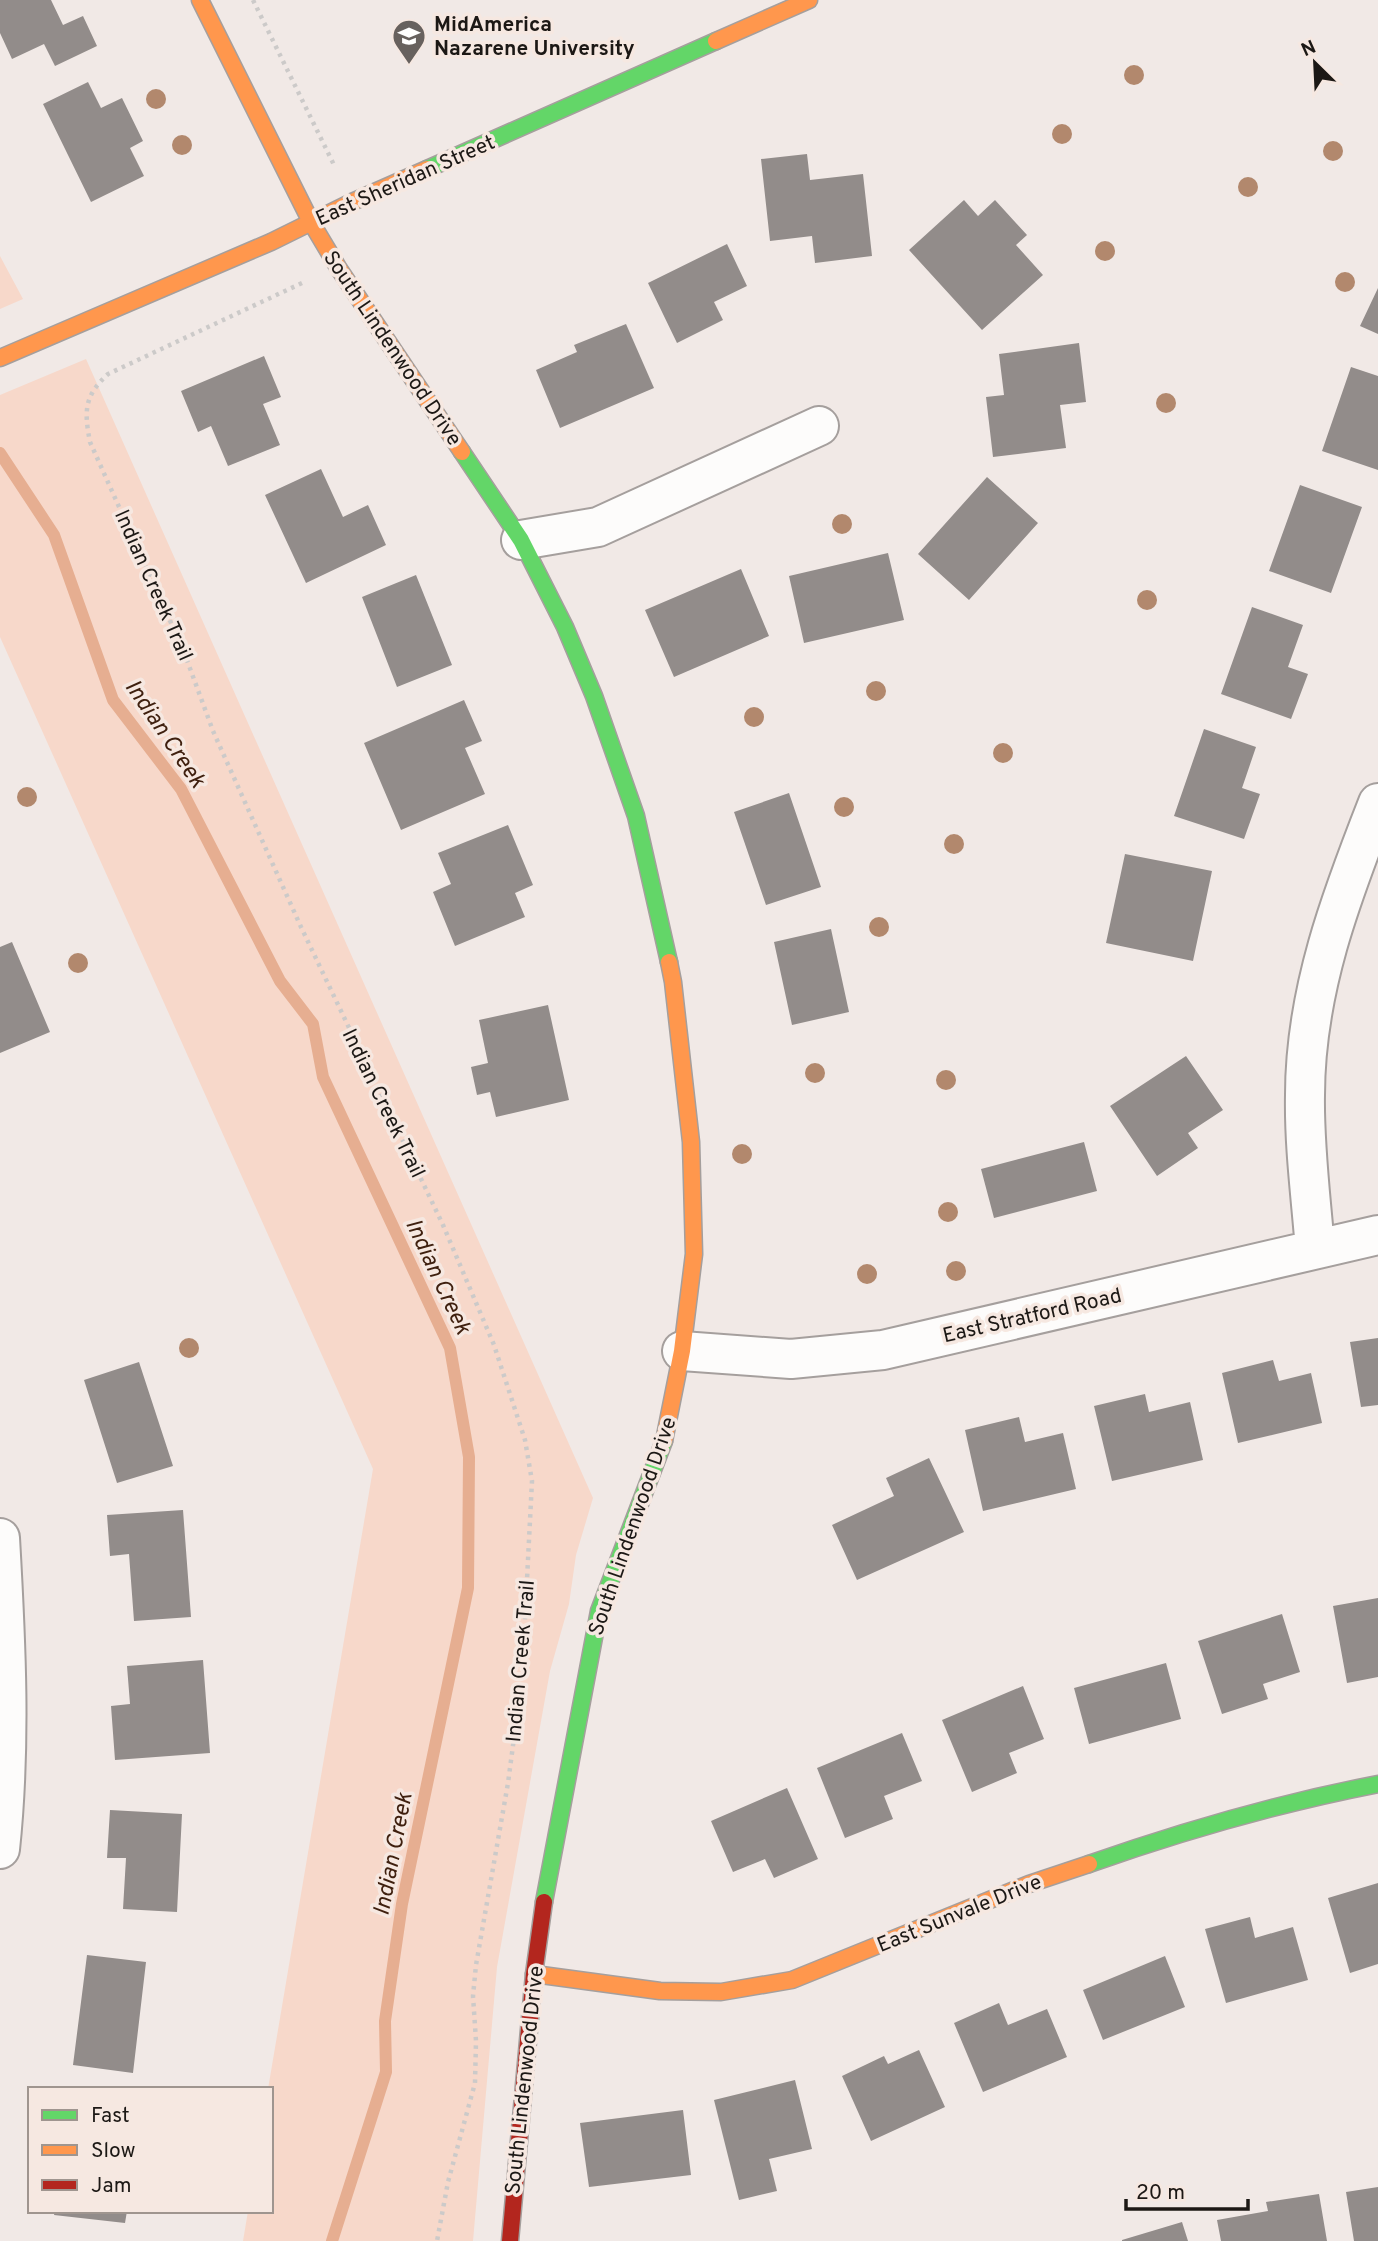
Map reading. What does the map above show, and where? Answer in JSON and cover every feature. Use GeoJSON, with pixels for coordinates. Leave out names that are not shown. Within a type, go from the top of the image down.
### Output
{"type":"FeatureCollection","features":[{"type":"Feature","properties":{"kind":"street","name":"South Lindenwood Drive"},"geometry":{"type":"LineString","coordinates":[[200,0],[311,222],[339,269],[521,540],[565,627],[636,816],[673,982],[691,1142],[694,1254],[682,1351],[667,1432],[599,1611],[548,1872],[534,1974],[509,2241]]}},
{"type":"Feature","properties":{"kind":"street","name":"East Sheridan Street"},"geometry":{"type":"LineString","coordinates":[[0,358],[809,0]]}},
{"type":"Feature","properties":{"kind":"street"},"geometry":{"type":"LineString","coordinates":[[521,540],[597,527],[819,426]]}},
{"type":"Feature","properties":{"kind":"street"},"geometry":{"type":"LineString","coordinates":[[1315,1249],[1305,1094],[1313,1004],[1332,924],[1378,803]]}},
{"type":"Feature","properties":{"kind":"street","name":"East Stratford Road"},"geometry":{"type":"LineString","coordinates":[[682,1351],[791,1359],[883,1350],[1378,1235]]}},
{"type":"Feature","properties":{"kind":"street"},"geometry":{"type":"LineString","coordinates":[[0,1538],[8,1701],[4,1817],[0,1849]]}},
{"type":"Feature","properties":{"kind":"street","name":"East Sunvale Drive"},"geometry":{"type":"LineString","coordinates":[[534,1974],[660,1991],[721,1992],[792,1980],[1029,1884],[1152,1842],[1332,1793],[1378,1784]]}},
{"type":"Feature","properties":{"kind":"path"},"geometry":{"type":"LineString","coordinates":[[253,0],[330,156]]}},
{"type":"Feature","properties":{"kind":"path","name":"Indian Creek Trail"},"geometry":{"type":"LineString","coordinates":[[296,285],[108,374],[94,386],[86,418],[90,442],[184,652],[213,731],[306,939],[458,1261],[494,1345],[527,1454],[532,1481],[522,1678],[508,1783],[476,1965],[473,1996],[475,2083],[448,2182],[437,2241]]}},
{"type":"Feature","properties":{"kind":"shaded area"},"geometry":{"type":"Polygon","coordinates":[[[0,256],[23,299],[0,309],[0,256]]]}},
{"type":"Feature","properties":{"kind":"shaded area"},"geometry":{"type":"Polygon","coordinates":[[[86,359],[593,1498],[576,1555],[569,1604],[550,1671],[497,1967],[473,2241],[243,2241],[248,2213],[273,2213],[273,2087],[268,2087],[373,1469],[0,637],[0,395],[86,359]]]}},
{"type":"Feature","properties":{"kind":"building"},"geometry":{"type":"Polygon","coordinates":[[[0,0],[51,0],[63,25],[83,16],[97,46],[55,66],[44,44],[12,59],[0,33],[0,0]]]}},
{"type":"Feature","properties":{"kind":"building"},"geometry":{"type":"Polygon","coordinates":[[[88,82],[101,108],[122,98],[143,141],[130,148],[144,176],[91,202],[43,104],[88,82]]]}},
{"type":"Feature","properties":{"kind":"building"},"geometry":{"type":"Polygon","coordinates":[[[807,154],[810,180],[863,174],[872,256],[815,263],[812,236],[770,241],[761,159],[807,154]]]}},
{"type":"Feature","properties":{"kind":"building"},"geometry":{"type":"Polygon","coordinates":[[[964,200],[978,216],[995,200],[1027,235],[1016,245],[1043,275],[982,330],[909,250],[964,200]]]}},
{"type":"Feature","properties":{"kind":"building"},"geometry":{"type":"Polygon","coordinates":[[[727,244],[747,286],[714,302],[723,320],[677,343],[648,283],[727,244]]]}},
{"type":"Feature","properties":{"kind":"building"},"geometry":{"type":"Polygon","coordinates":[[[1378,288],[1378,334],[1360,326],[1378,288]]]}},
{"type":"Feature","properties":{"kind":"building"},"geometry":{"type":"Polygon","coordinates":[[[626,324],[654,388],[560,428],[536,370],[577,352],[574,345],[626,324]]]}},
{"type":"Feature","properties":{"kind":"building"},"geometry":{"type":"Polygon","coordinates":[[[1079,343],[1086,402],[1060,405],[1066,448],[993,457],[986,397],[1004,395],[999,354],[1079,343]]]}},
{"type":"Feature","properties":{"kind":"building"},"geometry":{"type":"Polygon","coordinates":[[[264,356],[281,397],[263,404],[280,445],[228,466],[211,426],[198,432],[181,391],[264,356]]]}},
{"type":"Feature","properties":{"kind":"building"},"geometry":{"type":"Polygon","coordinates":[[[1351,367],[1378,376],[1378,470],[1322,451],[1351,367]]]}},
{"type":"Feature","properties":{"kind":"building"},"geometry":{"type":"Polygon","coordinates":[[[321,469],[343,517],[368,505],[386,545],[306,583],[265,495],[321,469]]]}},
{"type":"Feature","properties":{"kind":"building"},"geometry":{"type":"Polygon","coordinates":[[[987,477],[1038,523],[969,600],[918,554],[987,477]]]}},
{"type":"Feature","properties":{"kind":"building"},"geometry":{"type":"Polygon","coordinates":[[[1300,485],[1362,507],[1331,593],[1269,571],[1300,485]]]}},
{"type":"Feature","properties":{"kind":"building"},"geometry":{"type":"Polygon","coordinates":[[[888,553],[904,620],[804,643],[789,576],[888,553]]]}},
{"type":"Feature","properties":{"kind":"building"},"geometry":{"type":"Polygon","coordinates":[[[741,569],[769,636],[674,677],[645,610],[741,569]]]}},
{"type":"Feature","properties":{"kind":"building"},"geometry":{"type":"Polygon","coordinates":[[[416,575],[452,665],[397,687],[362,597],[416,575]]]}},
{"type":"Feature","properties":{"kind":"building"},"geometry":{"type":"Polygon","coordinates":[[[1252,607],[1303,625],[1288,667],[1308,674],[1291,719],[1221,694],[1252,607]]]}},
{"type":"Feature","properties":{"kind":"building"},"geometry":{"type":"Polygon","coordinates":[[[464,700],[482,741],[465,748],[485,794],[401,830],[364,743],[464,700]]]}},
{"type":"Feature","properties":{"kind":"building"},"geometry":{"type":"Polygon","coordinates":[[[1204,729],[1256,747],[1242,788],[1260,794],[1244,839],[1174,816],[1204,729]]]}},
{"type":"Feature","properties":{"kind":"building"},"geometry":{"type":"Polygon","coordinates":[[[789,793],[821,887],[766,905],[734,812],[789,793]]]}},
{"type":"Feature","properties":{"kind":"building"},"geometry":{"type":"Polygon","coordinates":[[[508,825],[533,885],[515,893],[525,917],[455,946],[433,892],[451,884],[438,853],[508,825]]]}},
{"type":"Feature","properties":{"kind":"building"},"geometry":{"type":"Polygon","coordinates":[[[1125,854],[1212,871],[1193,961],[1106,943],[1125,854]]]}},
{"type":"Feature","properties":{"kind":"building"},"geometry":{"type":"Polygon","coordinates":[[[831,929],[849,1012],[792,1025],[774,942],[831,929]]]}},
{"type":"Feature","properties":{"kind":"building"},"geometry":{"type":"Polygon","coordinates":[[[12,942],[50,1032],[0,1053],[0,947],[12,942]]]}},
{"type":"Feature","properties":{"kind":"building"},"geometry":{"type":"Polygon","coordinates":[[[548,1005],[569,1100],[496,1117],[490,1092],[477,1095],[471,1067],[488,1063],[479,1020],[548,1005]]]}},
{"type":"Feature","properties":{"kind":"building"},"geometry":{"type":"Polygon","coordinates":[[[1186,1056],[1223,1110],[1188,1133],[1198,1148],[1157,1176],[1110,1106],[1186,1056]]]}},
{"type":"Feature","properties":{"kind":"building"},"geometry":{"type":"Polygon","coordinates":[[[1084,1142],[1097,1191],[994,1218],[981,1169],[1084,1142]]]}},
{"type":"Feature","properties":{"kind":"building"},"geometry":{"type":"Polygon","coordinates":[[[1378,1338],[1378,1405],[1361,1407],[1350,1342],[1378,1338]]]}},
{"type":"Feature","properties":{"kind":"building"},"geometry":{"type":"Polygon","coordinates":[[[1273,1360],[1279,1381],[1311,1373],[1322,1423],[1238,1443],[1222,1373],[1273,1360]]]}},
{"type":"Feature","properties":{"kind":"building"},"geometry":{"type":"Polygon","coordinates":[[[139,1362],[173,1466],[117,1483],[84,1380],[139,1362]]]}},
{"type":"Feature","properties":{"kind":"building"},"geometry":{"type":"Polygon","coordinates":[[[1145,1394],[1149,1412],[1190,1402],[1203,1460],[1112,1481],[1094,1406],[1145,1394]]]}},
{"type":"Feature","properties":{"kind":"building"},"geometry":{"type":"Polygon","coordinates":[[[1019,1417],[1025,1442],[1063,1433],[1076,1489],[983,1511],[965,1430],[1019,1417]]]}},
{"type":"Feature","properties":{"kind":"building"},"geometry":{"type":"Polygon","coordinates":[[[929,1458],[964,1532],[857,1580],[832,1525],[894,1496],[886,1478],[929,1458]]]}},
{"type":"Feature","properties":{"kind":"building"},"geometry":{"type":"Polygon","coordinates":[[[183,1510],[191,1617],[134,1621],[129,1554],[110,1556],[107,1515],[183,1510]]]}},
{"type":"Feature","properties":{"kind":"building"},"geometry":{"type":"Polygon","coordinates":[[[1378,1598],[1378,1677],[1347,1683],[1333,1606],[1378,1598]]]}},
{"type":"Feature","properties":{"kind":"building"},"geometry":{"type":"Polygon","coordinates":[[[1282,1614],[1300,1672],[1263,1684],[1268,1699],[1222,1714],[1198,1641],[1282,1614]]]}},
{"type":"Feature","properties":{"kind":"building"},"geometry":{"type":"Polygon","coordinates":[[[203,1660],[210,1753],[115,1760],[111,1706],[130,1704],[127,1666],[203,1660]]]}},
{"type":"Feature","properties":{"kind":"building"},"geometry":{"type":"Polygon","coordinates":[[[1166,1663],[1181,1719],[1089,1744],[1074,1688],[1166,1663]]]}},
{"type":"Feature","properties":{"kind":"building"},"geometry":{"type":"Polygon","coordinates":[[[1023,1686],[1044,1739],[1009,1753],[1017,1773],[972,1792],[942,1720],[1023,1686]]]}},
{"type":"Feature","properties":{"kind":"building"},"geometry":{"type":"Polygon","coordinates":[[[902,1733],[922,1781],[884,1796],[893,1819],[845,1838],[817,1768],[902,1733]]]}},
{"type":"Feature","properties":{"kind":"building"},"geometry":{"type":"Polygon","coordinates":[[[787,1788],[818,1859],[774,1878],[765,1859],[733,1872],[711,1821],[787,1788]]]}},
{"type":"Feature","properties":{"kind":"building"},"geometry":{"type":"Polygon","coordinates":[[[110,1810],[182,1814],[177,1912],[123,1909],[126,1858],[107,1858],[110,1810]]]}},
{"type":"Feature","properties":{"kind":"building"},"geometry":{"type":"Polygon","coordinates":[[[1378,1883],[1378,1964],[1350,1973],[1328,1898],[1378,1883]]]}},
{"type":"Feature","properties":{"kind":"building"},"geometry":{"type":"Polygon","coordinates":[[[1250,1917],[1255,1938],[1293,1927],[1308,1980],[1226,2003],[1205,1929],[1250,1917]]]}},
{"type":"Feature","properties":{"kind":"building"},"geometry":{"type":"Polygon","coordinates":[[[87,1955],[146,1962],[133,2073],[73,2065],[87,1955]]]}},
{"type":"Feature","properties":{"kind":"building"},"geometry":{"type":"Polygon","coordinates":[[[1165,1956],[1185,2007],[1103,2040],[1083,1990],[1165,1956]]]}},
{"type":"Feature","properties":{"kind":"building"},"geometry":{"type":"Polygon","coordinates":[[[999,2003],[1008,2025],[1047,2009],[1067,2057],[983,2092],[954,2023],[999,2003]]]}},
{"type":"Feature","properties":{"kind":"building"},"geometry":{"type":"Polygon","coordinates":[[[919,2050],[945,2107],[871,2141],[842,2076],[884,2056],[888,2064],[919,2050]]]}},
{"type":"Feature","properties":{"kind":"building"},"geometry":{"type":"Polygon","coordinates":[[[795,2080],[812,2149],[769,2159],[777,2191],[739,2200],[714,2100],[795,2080]]]}},
{"type":"Feature","properties":{"kind":"building"},"geometry":{"type":"Polygon","coordinates":[[[683,2110],[691,2175],[589,2187],[580,2123],[683,2110]]]}},
{"type":"Feature","properties":{"kind":"building"},"geometry":{"type":"Polygon","coordinates":[[[1378,2187],[1378,2241],[1354,2241],[1346,2192],[1378,2187]]]}},
{"type":"Feature","properties":{"kind":"building"},"geometry":{"type":"Polygon","coordinates":[[[1319,2194],[1327,2241],[1221,2241],[1217,2220],[1268,2211],[1266,2202],[1319,2194]]]}},
{"type":"Feature","properties":{"kind":"building"},"geometry":{"type":"Polygon","coordinates":[[[54,2213],[127,2213],[125,2223],[54,2213]]]}},
{"type":"Feature","properties":{"kind":"building"},"geometry":{"type":"Polygon","coordinates":[[[1182,2222],[1188,2241],[1122,2241],[1122,2240],[1182,2222]]]}},
{"type":"Feature","properties":{"kind":"waterway","name":"Indian Creek"},"geometry":{"type":"LineString","coordinates":[[0,453],[54,535],[113,700],[181,789],[280,981],[313,1024],[323,1077],[450,1348],[469,1457],[468,1588],[402,1904],[385,2021],[386,2072],[332,2241]]}},
{"type":"Feature","properties":{"kind":"traffic: fast"},"geometry":{"type":"LineString","coordinates":[[427,169],[716,41]]}},
{"type":"Feature","properties":{"kind":"traffic: fast"},"geometry":{"type":"LineString","coordinates":[[462,452],[521,540],[565,627],[594,696],[636,816],[669,962]]}},
{"type":"Feature","properties":{"kind":"traffic: fast"},"geometry":{"type":"LineString","coordinates":[[544,1902],[599,1611],[664,1441]]}},
{"type":"Feature","properties":{"kind":"traffic: fast"},"geometry":{"type":"LineString","coordinates":[[1089,1864],[1232,1819],[1378,1784]]}},
{"type":"Feature","properties":{"kind":"traffic: slow"},"geometry":{"type":"LineString","coordinates":[[200,0],[311,222],[339,269],[462,452]]}},
{"type":"Feature","properties":{"kind":"traffic: slow"},"geometry":{"type":"LineString","coordinates":[[716,41],[809,0]]}},
{"type":"Feature","properties":{"kind":"traffic: slow"},"geometry":{"type":"LineString","coordinates":[[0,358],[271,242],[427,169]]}},
{"type":"Feature","properties":{"kind":"traffic: slow"},"geometry":{"type":"LineString","coordinates":[[664,1441],[682,1351],[694,1254],[691,1142],[669,962]]}},
{"type":"Feature","properties":{"kind":"traffic: slow"},"geometry":{"type":"LineString","coordinates":[[534,1974],[660,1991],[721,1992],[792,1980],[1029,1884],[1089,1864]]}},
{"type":"Feature","properties":{"kind":"traffic: jam"},"geometry":{"type":"LineString","coordinates":[[510,2241],[534,1974],[544,1902]]}},
{"type":"Feature","properties":{"kind":"place","name":"MidAmerica Nazarene University"},"geometry":{"type":"Point","coordinates":[409,66]}}]}
